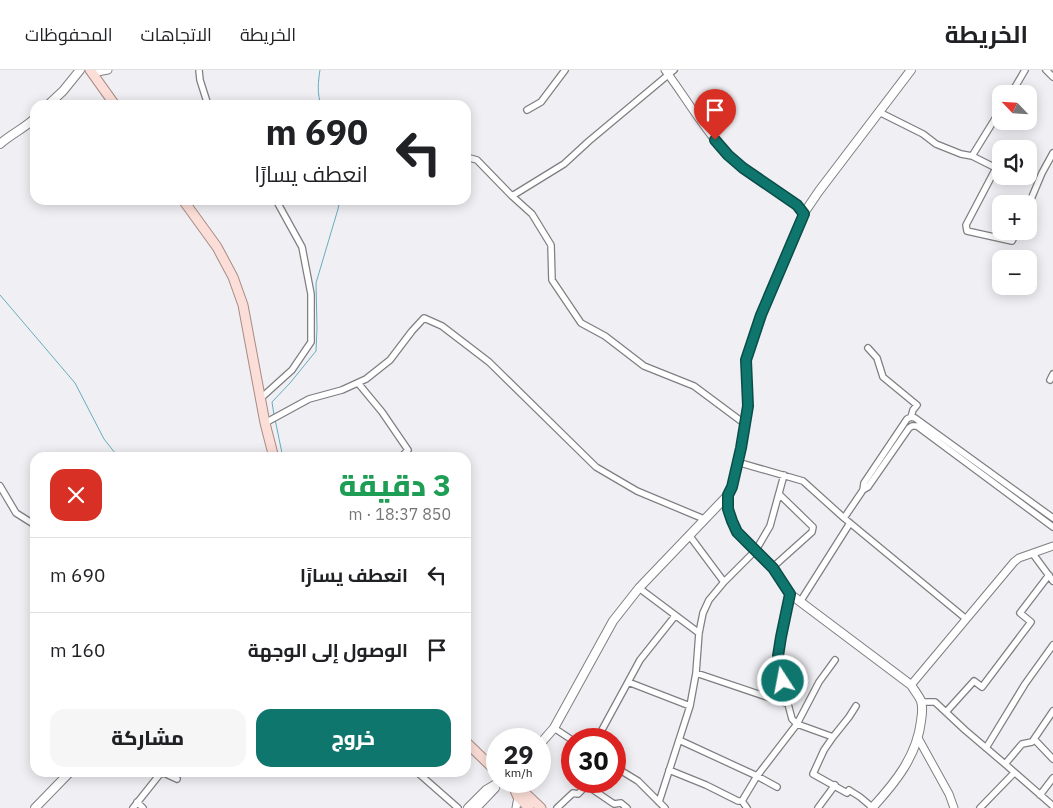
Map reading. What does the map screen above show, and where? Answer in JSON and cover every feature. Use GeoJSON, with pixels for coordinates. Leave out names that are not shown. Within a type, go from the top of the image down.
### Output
{"type":"FeatureCollection","features":[{"type":"Feature","properties":{"kind":"main road"},"geometry":{"type":"LineString","coordinates":[[53,100],[80,70]]}},
{"type":"Feature","properties":{"kind":"main road"},"geometry":{"type":"LineString","coordinates":[[551,731],[613,621],[639,588],[728,495],[732,487],[741,448],[748,406],[746,360],[761,315],[804,214],[824,184],[911,70]]}},
{"type":"Feature","properties":{"kind":"main road"},"geometry":{"type":"LineString","coordinates":[[91,72],[111,100]]}},
{"type":"Feature","properties":{"kind":"main road"},"geometry":{"type":"LineString","coordinates":[[0,144],[30,123]]}},
{"type":"Feature","properties":{"kind":"main road"},"geometry":{"type":"LineString","coordinates":[[187,205],[217,247],[243,305],[265,424],[272,452]]}},
{"type":"Feature","properties":{"kind":"main road"},"geometry":{"type":"LineString","coordinates":[[728,495],[728,509],[737,532],[773,568],[790,594],[911,685],[921,702],[922,713],[918,738],[910,760],[875,807]]}},
{"type":"Feature","properties":{"kind":"main road"},"geometry":{"type":"LineString","coordinates":[[471,747],[486,761]]}},
{"type":"Feature","properties":{"kind":"main road"},"geometry":{"type":"LineString","coordinates":[[36,808],[65,777]]}},
{"type":"Feature","properties":{"kind":"main road"},"geometry":{"type":"LineString","coordinates":[[468,808],[486,790]]}},
{"type":"Feature","properties":{"kind":"main road"},"geometry":{"type":"LineString","coordinates":[[476,808],[490,793]]}},
{"type":"Feature","properties":{"kind":"main road"},"geometry":{"type":"LineString","coordinates":[[516,793],[529,808]]}},
{"type":"Feature","properties":{"kind":"main road"},"geometry":{"type":"LineString","coordinates":[[525,793],[541,808]]}},
{"type":"Feature","properties":{"kind":"street"},"geometry":{"type":"LineString","coordinates":[[91,72],[108,70]]}},
{"type":"Feature","properties":{"kind":"street"},"geometry":{"type":"LineString","coordinates":[[199,70],[206,100]]}},
{"type":"Feature","properties":{"kind":"street"},"geometry":{"type":"LineString","coordinates":[[527,110],[541,102],[565,70]]}},
{"type":"Feature","properties":{"kind":"street"},"geometry":{"type":"LineString","coordinates":[[1016,85],[1025,70]]}},
{"type":"Feature","properties":{"kind":"street"},"geometry":{"type":"LineString","coordinates":[[1046,70],[1053,77]]}},
{"type":"Feature","properties":{"kind":"street"},"geometry":{"type":"LineString","coordinates":[[512,196],[564,164],[669,72],[704,125],[728,155],[748,172],[797,205],[804,214]]}},
{"type":"Feature","properties":{"kind":"street"},"geometry":{"type":"LineString","coordinates":[[879,112],[923,134],[936,144],[960,154],[972,156],[996,168],[966,225],[967,231],[992,237]]}},
{"type":"Feature","properties":{"kind":"street"},"geometry":{"type":"LineString","coordinates":[[972,156],[992,124]]}},
{"type":"Feature","properties":{"kind":"street"},"geometry":{"type":"LineString","coordinates":[[1032,195],[1053,153]]}},
{"type":"Feature","properties":{"kind":"street"},"geometry":{"type":"LineString","coordinates":[[471,158],[477,160],[532,214],[551,245],[552,280],[581,323],[605,336],[644,366],[694,386],[745,424]]}},
{"type":"Feature","properties":{"kind":"street"},"geometry":{"type":"LineString","coordinates":[[260,398],[292,370],[311,342],[311,294],[302,247],[279,205]]}},
{"type":"Feature","properties":{"kind":"street"},"geometry":{"type":"LineString","coordinates":[[265,424],[309,400],[342,390],[366,378],[390,360],[412,330],[424,318],[442,326],[490,362],[596,467],[637,491],[704,519]]}},
{"type":"Feature","properties":{"kind":"street"},"geometry":{"type":"LineString","coordinates":[[863,490],[864,484],[907,419],[911,417],[917,405],[883,377],[876,358],[868,348]]}},
{"type":"Feature","properties":{"kind":"street"},"geometry":{"type":"LineString","coordinates":[[1050,380],[1053,374]]}},
{"type":"Feature","properties":{"kind":"street"},"geometry":{"type":"LineString","coordinates":[[358,382],[382,412],[408,450],[406,452]]}},
{"type":"Feature","properties":{"kind":"street"},"geometry":{"type":"LineString","coordinates":[[911,417],[915,418],[1053,518]]}},
{"type":"Feature","properties":{"kind":"street"},"geometry":{"type":"LineString","coordinates":[[844,518],[909,428],[917,426],[1053,527]]}},
{"type":"Feature","properties":{"kind":"street"},"geometry":{"type":"LineString","coordinates":[[737,462],[803,481],[844,518],[965,618]]}},
{"type":"Feature","properties":{"kind":"street"},"geometry":{"type":"LineString","coordinates":[[659,802],[690,706],[703,613],[709,600],[724,582],[756,550],[770,526],[784,475]]}},
{"type":"Feature","properties":{"kind":"street"},"geometry":{"type":"LineString","coordinates":[[0,486],[16,513],[30,522]]}},
{"type":"Feature","properties":{"kind":"street"},"geometry":{"type":"LineString","coordinates":[[773,568],[812,532],[814,527],[779,494]]}},
{"type":"Feature","properties":{"kind":"street"},"geometry":{"type":"LineString","coordinates":[[800,602],[850,523]]}},
{"type":"Feature","properties":{"kind":"street"},"geometry":{"type":"LineString","coordinates":[[689,535],[724,582]]}},
{"type":"Feature","properties":{"kind":"street"},"geometry":{"type":"LineString","coordinates":[[911,685],[965,618],[1014,562],[1019,558],[1053,546]]}},
{"type":"Feature","properties":{"kind":"street"},"geometry":{"type":"LineString","coordinates":[[1032,554],[1053,581]]}},
{"type":"Feature","properties":{"kind":"street"},"geometry":{"type":"LineString","coordinates":[[946,712],[974,681],[982,687],[1031,622],[1020,613],[1048,575]]}},
{"type":"Feature","properties":{"kind":"street"},"geometry":{"type":"LineString","coordinates":[[639,588],[699,632]]}},
{"type":"Feature","properties":{"kind":"street"},"geometry":{"type":"LineString","coordinates":[[790,594],[778,656],[792,719],[797,724],[833,737]]}},
{"type":"Feature","properties":{"kind":"street"},"geometry":{"type":"LineString","coordinates":[[603,728],[640,660],[675,616]]}},
{"type":"Feature","properties":{"kind":"street"},"geometry":{"type":"LineString","coordinates":[[986,748],[1024,684],[1053,645]]}},
{"type":"Feature","properties":{"kind":"street"},"geometry":{"type":"LineString","coordinates":[[669,770],[706,785],[743,805],[757,776],[797,724],[820,682],[835,660]]}},
{"type":"Feature","properties":{"kind":"street"},"geometry":{"type":"LineString","coordinates":[[696,673],[788,704]]}},
{"type":"Feature","properties":{"kind":"street"},"geometry":{"type":"LineString","coordinates":[[628,682],[690,706]]}},
{"type":"Feature","properties":{"kind":"street"},"geometry":{"type":"LineString","coordinates":[[921,702],[935,702],[1053,806]]}},
{"type":"Feature","properties":{"kind":"street"},"geometry":{"type":"LineString","coordinates":[[856,706],[824,750],[813,774],[847,793],[849,790],[875,807]]}},
{"type":"Feature","properties":{"kind":"street"},"geometry":{"type":"LineString","coordinates":[[1005,764],[1022,744],[1032,742],[1053,711]]}},
{"type":"Feature","properties":{"kind":"street"},"geometry":{"type":"LineString","coordinates":[[554,728],[561,733]]}},
{"type":"Feature","properties":{"kind":"street"},"geometry":{"type":"LineString","coordinates":[[918,738],[949,794],[954,808]]}},
{"type":"Feature","properties":{"kind":"street"},"geometry":{"type":"LineString","coordinates":[[1034,739],[1053,759]]}},
{"type":"Feature","properties":{"kind":"street"},"geometry":{"type":"LineString","coordinates":[[679,740],[777,787]]}},
{"type":"Feature","properties":{"kind":"street"},"geometry":{"type":"LineString","coordinates":[[626,773],[638,781],[665,808]]}},
{"type":"Feature","properties":{"kind":"street"},"geometry":{"type":"LineString","coordinates":[[980,808],[1014,773]]}},
{"type":"Feature","properties":{"kind":"street"},"geometry":{"type":"LineString","coordinates":[[133,808],[158,777]]}},
{"type":"Feature","properties":{"kind":"street"},"geometry":{"type":"LineString","coordinates":[[173,777],[178,779]]}},
{"type":"Feature","properties":{"kind":"street"},"geometry":{"type":"LineString","coordinates":[[422,777],[458,808]]}},
{"type":"Feature","properties":{"kind":"street"},"geometry":{"type":"LineString","coordinates":[[1040,795],[1053,778]]}},
{"type":"Feature","properties":{"kind":"street"},"geometry":{"type":"LineString","coordinates":[[818,808],[835,785]]}},
{"type":"Feature","properties":{"kind":"street"},"geometry":{"type":"LineString","coordinates":[[558,808],[573,793],[578,794],[585,787],[589,787],[614,804],[621,803],[627,808]]}},
{"type":"Feature","properties":{"kind":"street"},"geometry":{"type":"LineString","coordinates":[[516,808],[518,797]]}},
{"type":"Feature","properties":{"kind":"street"},"geometry":{"type":"LineString","coordinates":[[137,802],[143,808]]}},
{"type":"Feature","properties":{"kind":"waterway"},"geometry":{"type":"LineString","coordinates":[[320,70],[318,88],[320,100]]}},
{"type":"Feature","properties":{"kind":"waterway"},"geometry":{"type":"LineString","coordinates":[[274,415],[272,402],[316,351],[316,283],[339,205]]}},
{"type":"Feature","properties":{"kind":"waterway"},"geometry":{"type":"LineString","coordinates":[[0,295],[75,383],[104,439],[114,452]]}},
{"type":"Feature","properties":{"kind":"waterway"},"geometry":{"type":"LineString","coordinates":[[275,419],[282,452]]}},
{"type":"Feature","properties":{"kind":"route"},"geometry":{"type":"LineString","coordinates":[[715,140],[743,168],[797,205],[804,214],[761,315],[746,360],[748,406],[741,448],[732,487],[728,495],[728,509],[737,532],[773,568],[790,594],[778,656],[783,681]]}}]}
